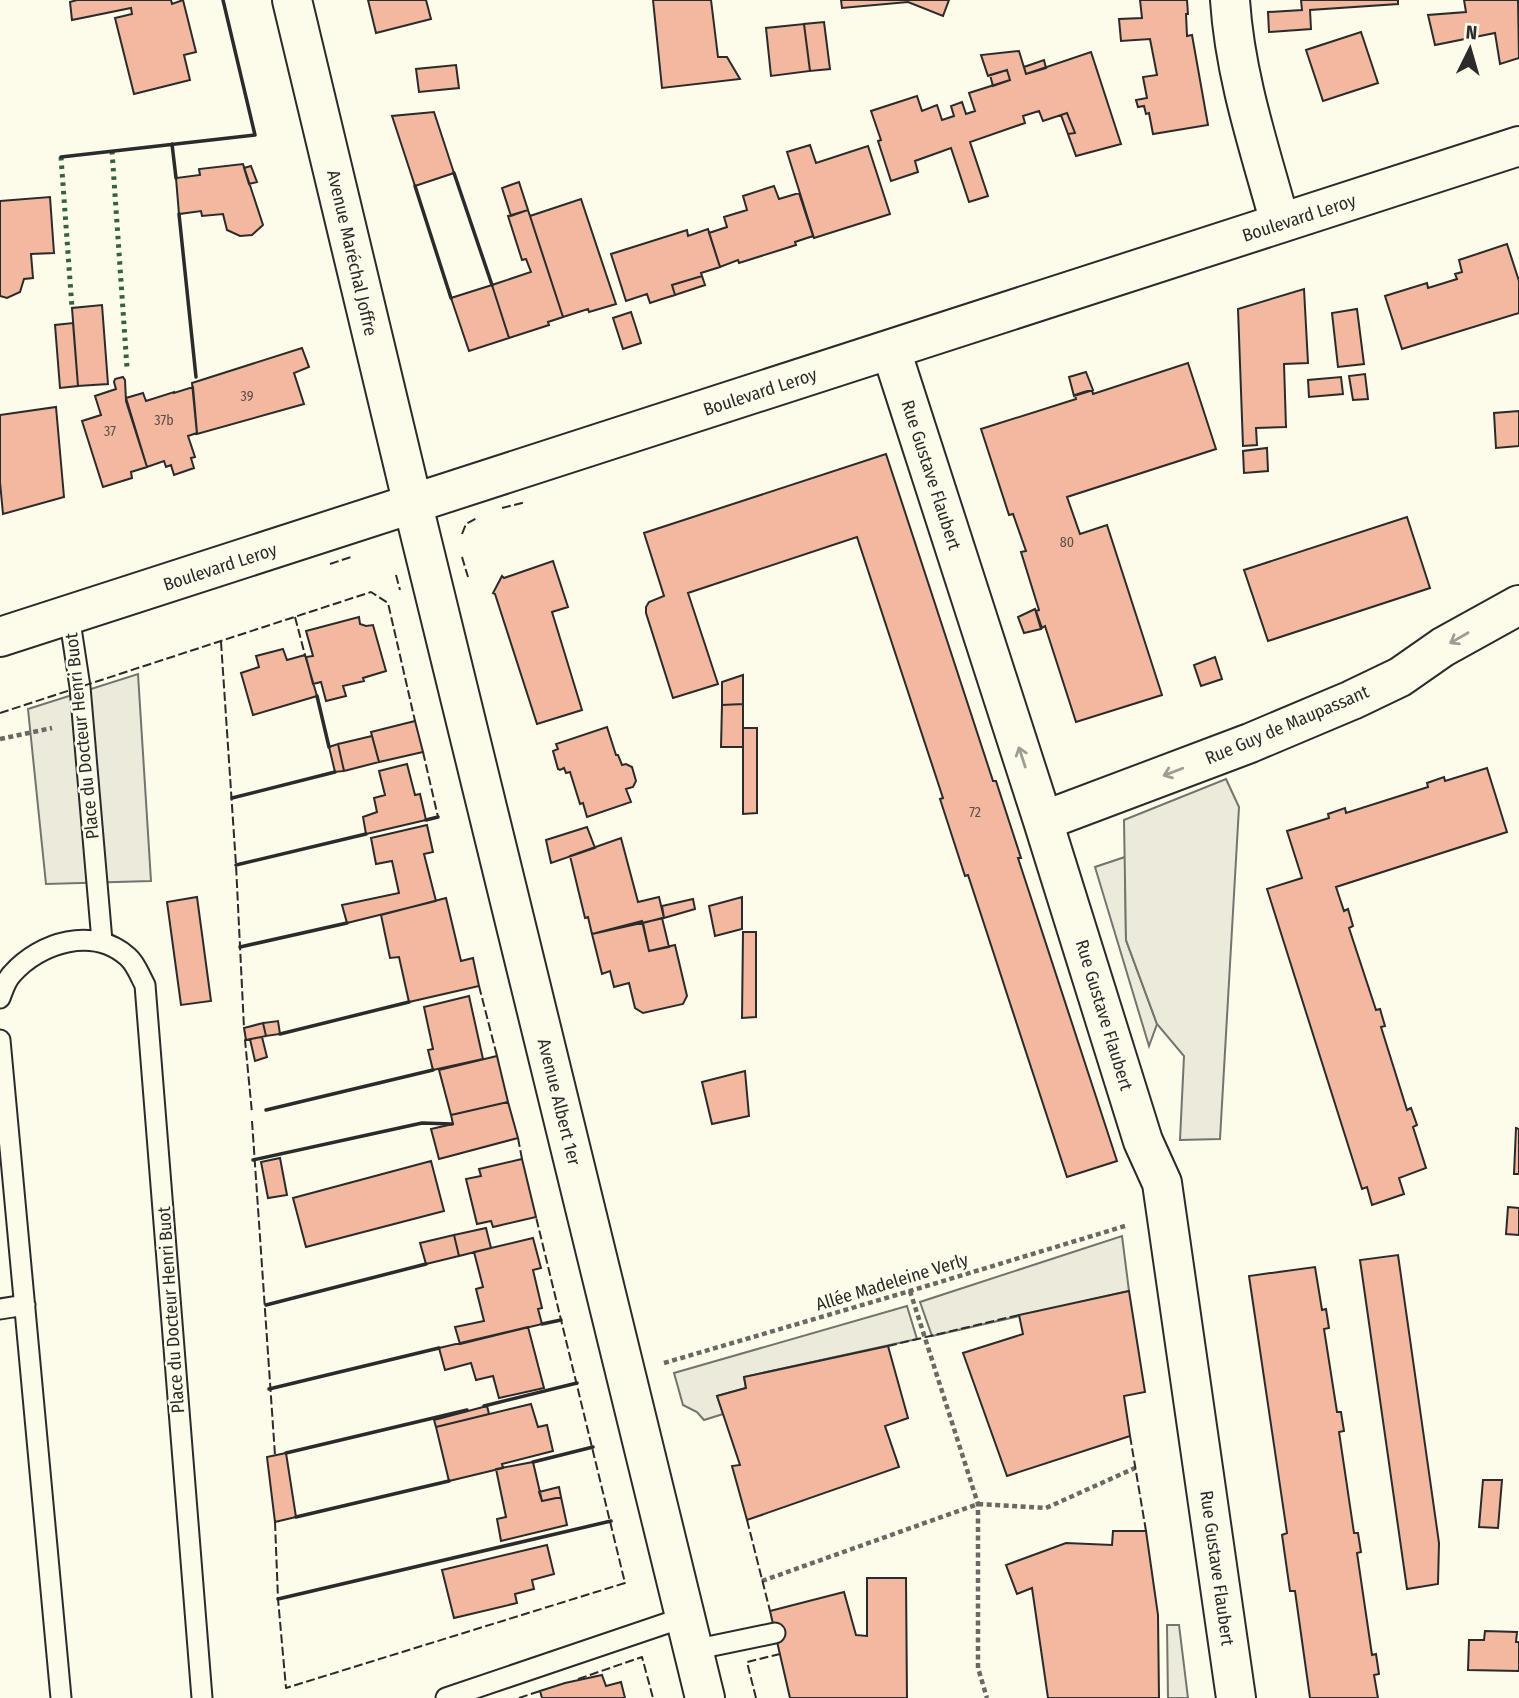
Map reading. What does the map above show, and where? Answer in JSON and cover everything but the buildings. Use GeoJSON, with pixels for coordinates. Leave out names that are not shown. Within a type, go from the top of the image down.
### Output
{"type":"FeatureCollection","features":[{"type":"Feature","properties":{"kind":"street","name":"Avenue Maréchal Joffre"},"geometry":{"type":"LineString","coordinates":[[292,0],[413,505]]}},
{"type":"Feature","properties":{"kind":"street"},"geometry":{"type":"LineString","coordinates":[[1230,0],[1242,87],[1280,223]]}},
{"type":"Feature","properties":{"kind":"street","name":"Boulevard Leroy"},"geometry":{"type":"LineString","coordinates":[[0,637],[1519,146]]}},
{"type":"Feature","properties":{"kind":"street","name":"Rue Gustave Flaubert"},"geometry":{"type":"LineString","coordinates":[[891,350],[1143,1141],[1162,1183],[1236,1698]]}},
{"type":"Feature","properties":{"kind":"street","name":"Avenue Albert 1er"},"geometry":{"type":"LineString","coordinates":[[413,505],[705,1698]]}},
{"type":"Feature","properties":{"kind":"street","name":"Rue Guy de Maupassant"},"geometry":{"type":"LineString","coordinates":[[1043,821],[1250,743],[1352,700],[1400,677],[1443,647],[1519,605]]}},
{"type":"Feature","properties":{"kind":"lane","name":"Place du Docteur Henri Buot"},"geometry":{"type":"LineString","coordinates":[[69,615],[80,687],[102,941],[131,959],[145,985],[202,1698]]}},
{"type":"Feature","properties":{"kind":"lane"},"geometry":{"type":"LineString","coordinates":[[0,998],[10,975],[28,959],[51,947],[74,940],[102,941]]}},
{"type":"Feature","properties":{"kind":"lane"},"geometry":{"type":"LineString","coordinates":[[0,1040],[61,1698]]}},
{"type":"Feature","properties":{"kind":"lane"},"geometry":{"type":"LineString","coordinates":[[0,1310],[24,1305]]}},
{"type":"Feature","properties":{"kind":"lane"},"geometry":{"type":"LineString","coordinates":[[446,1698],[689,1633],[775,1633]]}},
{"type":"Feature","properties":{"kind":"path"},"geometry":{"type":"LineString","coordinates":[[0,739],[53,728]]}},
{"type":"Feature","properties":{"kind":"path","name":"Allée Madeleine Verly"},"geometry":{"type":"LineString","coordinates":[[661,1364],[1129,1225]]}},
{"type":"Feature","properties":{"kind":"path"},"geometry":{"type":"LineString","coordinates":[[910,1291],[978,1504],[978,1668],[987,1698]]}},
{"type":"Feature","properties":{"kind":"path"},"geometry":{"type":"LineString","coordinates":[[762,1581],[978,1504],[1046,1508],[1135,1468]]}},
{"type":"Feature","properties":{"kind":"shaded area"},"geometry":{"type":"Polygon","coordinates":[[[138,674],[151,881],[46,884],[28,709],[138,674]]]}},
{"type":"Feature","properties":{"kind":"shaded area"},"geometry":{"type":"Polygon","coordinates":[[[1226,779],[1239,807],[1220,1139],[1180,1140],[1184,1056],[1157,1024],[1126,940],[1124,820],[1226,779]]]}},
{"type":"Feature","properties":{"kind":"shaded area"},"geometry":{"type":"Polygon","coordinates":[[[1125,857],[1126,940],[1157,1024],[1149,1046],[1095,867],[1125,857]]]}},
{"type":"Feature","properties":{"kind":"shaded area"},"geometry":{"type":"Polygon","coordinates":[[[1122,1236],[1129,1291],[932,1336],[920,1302],[1122,1236]]]}},
{"type":"Feature","properties":{"kind":"shaded area"},"geometry":{"type":"Polygon","coordinates":[[[907,1306],[917,1339],[744,1377],[746,1388],[717,1396],[723,1414],[704,1420],[697,1412],[683,1405],[674,1373],[907,1306]]]}},
{"type":"Feature","properties":{"kind":"shaded area"},"geometry":{"type":"Polygon","coordinates":[[[1167,1625],[1179,1625],[1188,1698],[1168,1698],[1167,1625]]]}},
{"type":"Feature","properties":{"kind":"hedge"},"geometry":{"type":"LineString","coordinates":[[112,151],[127,368]]}},
{"type":"Feature","properties":{"kind":"hedge"},"geometry":{"type":"LineString","coordinates":[[61,157],[72,308]]}},
{"type":"Feature","properties":{"kind":"fence"},"geometry":{"type":"LineString","coordinates":[[502,508],[526,502]]}},
{"type":"Feature","properties":{"kind":"fence"},"geometry":{"type":"LineString","coordinates":[[462,534],[466,524],[477,518]]}},
{"type":"Feature","properties":{"kind":"fence"},"geometry":{"type":"LineString","coordinates":[[330,564],[351,557]]}},
{"type":"Feature","properties":{"kind":"fence"},"geometry":{"type":"LineString","coordinates":[[462,557],[468,577]]}},
{"type":"Feature","properties":{"kind":"fence"},"geometry":{"type":"LineString","coordinates":[[396,575],[400,590]]}},
{"type":"Feature","properties":{"kind":"fence"},"geometry":{"type":"LineString","coordinates":[[0,713],[371,592],[388,603],[415,721]]}},
{"type":"Feature","properties":{"kind":"fence"},"geometry":{"type":"LineString","coordinates":[[295,617],[305,655]]}},
{"type":"Feature","properties":{"kind":"fence"},"geometry":{"type":"LineString","coordinates":[[221,642],[244,1028]]}},
{"type":"Feature","properties":{"kind":"fence"},"geometry":{"type":"LineString","coordinates":[[423,752],[438,817]]}},
{"type":"Feature","properties":{"kind":"fence"},"geometry":{"type":"LineString","coordinates":[[479,986],[497,1056]]}},
{"type":"Feature","properties":{"kind":"fence"},"geometry":{"type":"LineString","coordinates":[[246,1040],[252,1113]]}},
{"type":"Feature","properties":{"kind":"fence"},"geometry":{"type":"LineString","coordinates":[[252,1121],[275,1455]]}},
{"type":"Feature","properties":{"kind":"fence"},"geometry":{"type":"LineString","coordinates":[[518,1138],[522,1159]]}},
{"type":"Feature","properties":{"kind":"fence"},"geometry":{"type":"LineString","coordinates":[[275,1522],[286,1688],[625,1583],[536,1217]]}},
{"type":"Feature","properties":{"kind":"fence"},"geometry":{"type":"LineString","coordinates":[[888,1346],[1019,1315]]}},
{"type":"Feature","properties":{"kind":"fence"},"geometry":{"type":"LineString","coordinates":[[1130,1436],[1146,1531]]}},
{"type":"Feature","properties":{"kind":"fence"},"geometry":{"type":"LineString","coordinates":[[747,1520],[770,1611]]}},
{"type":"Feature","properties":{"kind":"fence"},"geometry":{"type":"LineString","coordinates":[[756,1698],[747,1662],[780,1654]]}},
{"type":"Feature","properties":{"kind":"fence"},"geometry":{"type":"LineString","coordinates":[[578,1679],[642,1657],[653,1698]]}},
{"type":"Feature","properties":{"kind":"fence"},"geometry":{"type":"LineString","coordinates":[[519,1698],[540,1691]]}},
{"type":"Feature","properties":{"kind":"wall"},"geometry":{"type":"LineString","coordinates":[[61,157],[255,135],[223,0]]}},
{"type":"Feature","properties":{"kind":"wall"},"geometry":{"type":"LineString","coordinates":[[172,144],[176,178]]}},
{"type":"Feature","properties":{"kind":"wall"},"geometry":{"type":"LineString","coordinates":[[454,173],[492,285]]}},
{"type":"Feature","properties":{"kind":"wall"},"geometry":{"type":"LineString","coordinates":[[415,186],[451,298]]}},
{"type":"Feature","properties":{"kind":"wall"},"geometry":{"type":"LineString","coordinates":[[179,214],[196,377]]}},
{"type":"Feature","properties":{"kind":"wall"},"geometry":{"type":"LineString","coordinates":[[317,696],[329,747]]}},
{"type":"Feature","properties":{"kind":"wall"},"geometry":{"type":"LineString","coordinates":[[232,798],[335,772]]}},
{"type":"Feature","properties":{"kind":"wall"},"geometry":{"type":"LineString","coordinates":[[426,820],[438,817]]}},
{"type":"Feature","properties":{"kind":"wall"},"geometry":{"type":"LineString","coordinates":[[236,865],[366,834]]}},
{"type":"Feature","properties":{"kind":"wall"},"geometry":{"type":"LineString","coordinates":[[240,947],[347,923]]}},
{"type":"Feature","properties":{"kind":"wall"},"geometry":{"type":"LineString","coordinates":[[280,1034],[409,1002]]}},
{"type":"Feature","properties":{"kind":"wall"},"geometry":{"type":"LineString","coordinates":[[266,1110],[433,1070]]}},
{"type":"Feature","properties":{"kind":"wall"},"geometry":{"type":"LineString","coordinates":[[253,1160],[422,1123],[452,1124]]}},
{"type":"Feature","properties":{"kind":"wall"},"geometry":{"type":"LineString","coordinates":[[266,1305],[426,1264]]}},
{"type":"Feature","properties":{"kind":"wall"},"geometry":{"type":"LineString","coordinates":[[542,1324],[561,1320]]}},
{"type":"Feature","properties":{"kind":"wall"},"geometry":{"type":"LineString","coordinates":[[269,1389],[439,1348]]}},
{"type":"Feature","properties":{"kind":"wall"},"geometry":{"type":"LineString","coordinates":[[484,1406],[577,1383]]}},
{"type":"Feature","properties":{"kind":"wall"},"geometry":{"type":"LineString","coordinates":[[286,1453],[467,1410]]}},
{"type":"Feature","properties":{"kind":"wall"},"geometry":{"type":"LineString","coordinates":[[533,1462],[593,1447]]}},
{"type":"Feature","properties":{"kind":"wall"},"geometry":{"type":"LineString","coordinates":[[296,1517],[449,1481]]}},
{"type":"Feature","properties":{"kind":"wall"},"geometry":{"type":"LineString","coordinates":[[278,1599],[611,1521]]}}]}
